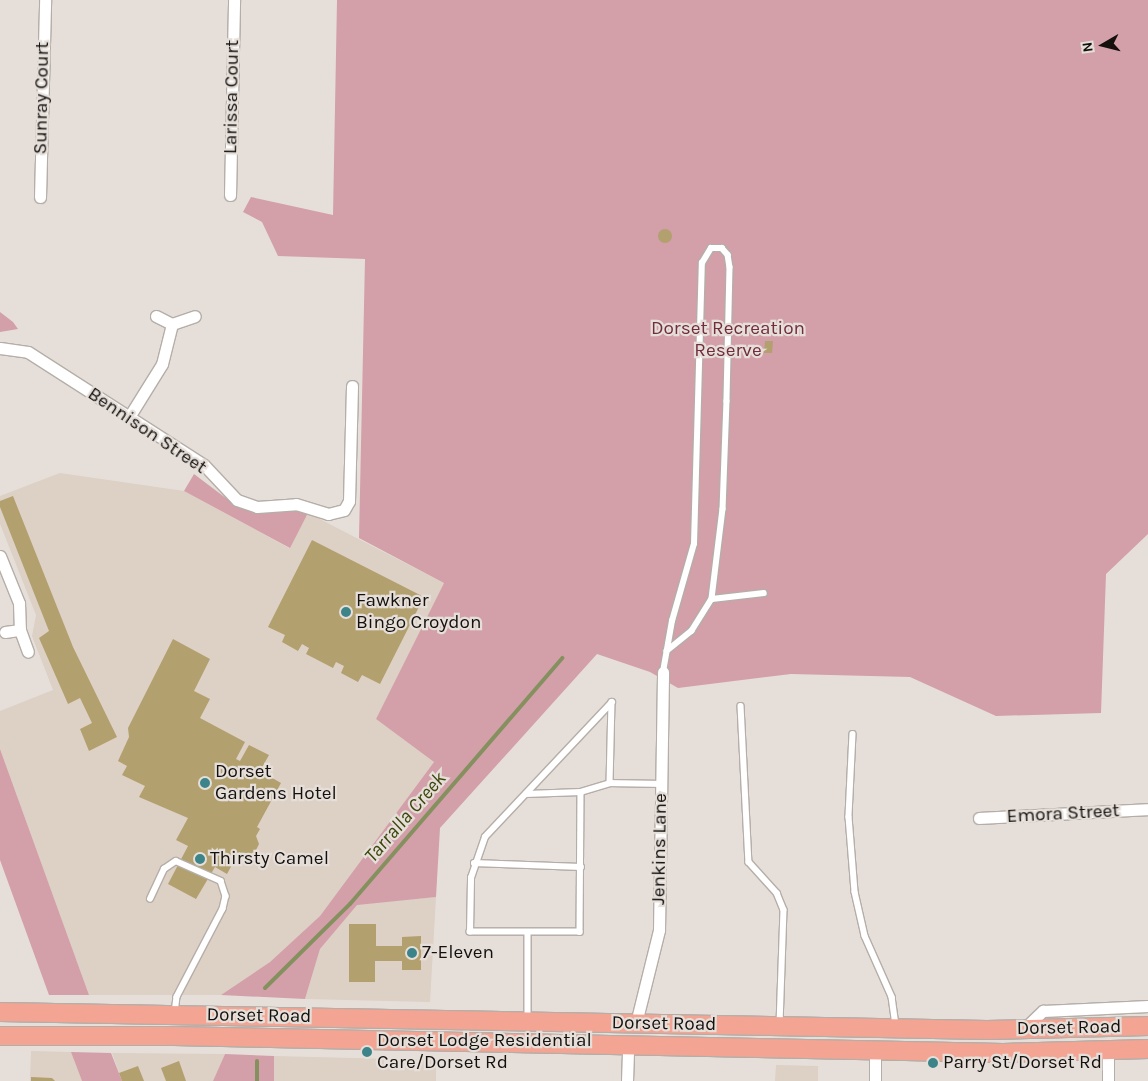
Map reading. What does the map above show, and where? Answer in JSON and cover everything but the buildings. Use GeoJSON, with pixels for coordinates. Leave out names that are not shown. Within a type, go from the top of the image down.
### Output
{"type":"FeatureCollection","features":[{"type":"Feature","properties":{"kind":"main road","name":"Dorset Road"},"geometry":{"type":"LineString","coordinates":[[0,1012],[896,1029],[1023,1030],[1148,1026]]}},
{"type":"Feature","properties":{"kind":"main road"},"geometry":{"type":"LineString","coordinates":[[174,1036],[175,1015]]}},
{"type":"Feature","properties":{"kind":"main road"},"geometry":{"type":"LineString","coordinates":[[410,1041],[411,1019]]}},
{"type":"Feature","properties":{"kind":"main road"},"geometry":{"type":"LineString","coordinates":[[628,1046],[636,1023]]}},
{"type":"Feature","properties":{"kind":"main road"},"geometry":{"type":"LineString","coordinates":[[1107,1028],[1108,1050]]}},
{"type":"Feature","properties":{"kind":"main road","name":"Dorset Road"},"geometry":{"type":"LineString","coordinates":[[0,1036],[174,1036],[875,1050],[1148,1049]]}},
{"type":"Feature","properties":{"kind":"street","name":"Sunray Court"},"geometry":{"type":"LineString","coordinates":[[40,197],[45,0]]}},
{"type":"Feature","properties":{"kind":"street","name":"Larissa Court"},"geometry":{"type":"LineString","coordinates":[[230,194],[234,0]]}},
{"type":"Feature","properties":{"kind":"street"},"geometry":{"type":"LineString","coordinates":[[156,316],[172,324],[195,316]]}},
{"type":"Feature","properties":{"kind":"street"},"geometry":{"type":"LineString","coordinates":[[129,417],[162,364],[172,324]]}},
{"type":"Feature","properties":{"kind":"street","name":"Bennison Street"},"geometry":{"type":"LineString","coordinates":[[0,348],[28,352],[204,465],[237,500],[257,507],[296,504],[337,514],[344,510],[350,501],[352,386]]}},
{"type":"Feature","properties":{"kind":"street"},"geometry":{"type":"LineString","coordinates":[[0,556],[19,604],[20,630],[28,652]]}},
{"type":"Feature","properties":{"kind":"street"},"geometry":{"type":"LineString","coordinates":[[5,632],[20,630]]}},
{"type":"Feature","properties":{"kind":"street","name":"Jenkins Lane"},"geometry":{"type":"LineString","coordinates":[[636,1023],[659,930],[663,672]]}},
{"type":"Feature","properties":{"kind":"street","name":"Emora Street"},"geometry":{"type":"LineString","coordinates":[[979,818],[1148,809]]}},
{"type":"Feature","properties":{"kind":"street"},"geometry":{"type":"LineString","coordinates":[[1023,1030],[1043,1011],[1148,1006]]}},
{"type":"Feature","properties":{"kind":"street"},"geometry":{"type":"LineString","coordinates":[[627,1081],[628,1046]]}},
{"type":"Feature","properties":{"kind":"street"},"geometry":{"type":"LineString","coordinates":[[875,1050],[875,1081]]}},
{"type":"Feature","properties":{"kind":"street"},"geometry":{"type":"LineString","coordinates":[[1108,1050],[1108,1081]]}},
{"type":"Feature","properties":{"kind":"lane"},"geometry":{"type":"LineString","coordinates":[[663,672],[672,621],[694,544],[702,263],[711,248],[722,248],[728,255],[730,267],[723,509],[712,599],[692,631],[667,651]]}},
{"type":"Feature","properties":{"kind":"lane"},"geometry":{"type":"LineString","coordinates":[[712,599],[764,593]]}},
{"type":"Feature","properties":{"kind":"lane"},"geometry":{"type":"LineString","coordinates":[[582,792],[580,932],[470,932],[474,864],[485,838],[612,702],[610,783]]}},
{"type":"Feature","properties":{"kind":"lane"},"geometry":{"type":"LineString","coordinates":[[741,706],[749,862],[777,893],[784,910],[780,1027]]}},
{"type":"Feature","properties":{"kind":"lane"},"geometry":{"type":"LineString","coordinates":[[854,734],[849,817],[855,892],[864,936],[892,997],[896,1029]]}},
{"type":"Feature","properties":{"kind":"lane"},"geometry":{"type":"LineString","coordinates":[[526,794],[582,792],[610,783],[661,784]]}},
{"type":"Feature","properties":{"kind":"lane"},"geometry":{"type":"LineString","coordinates":[[150,899],[170,862],[176,861],[221,881],[226,896],[225,904],[176,997],[175,1015]]}},
{"type":"Feature","properties":{"kind":"lane"},"geometry":{"type":"LineString","coordinates":[[474,864],[581,867]]}},
{"type":"Feature","properties":{"kind":"lane"},"geometry":{"type":"LineString","coordinates":[[528,933],[528,1022]]}},
{"type":"Feature","properties":{"kind":"shaded area"},"geometry":{"type":"Polygon","coordinates":[[[60,473],[184,491],[289,548],[308,513],[444,583],[376,719],[434,762],[320,916],[270,962],[221,995],[89,995],[0,749],[0,711],[53,690],[32,636],[36,615],[0,524],[0,496],[60,473]]]}},
{"type":"Feature","properties":{"kind":"shaded area"},"geometry":{"type":"Polygon","coordinates":[[[436,897],[430,1002],[305,999],[320,949],[357,904],[436,897]]]}},
{"type":"Feature","properties":{"kind":"shaded area"},"geometry":{"type":"Polygon","coordinates":[[[31,1051],[71,1052],[82,1081],[30,1081],[31,1051]]]}},
{"type":"Feature","properties":{"kind":"shaded area"},"geometry":{"type":"Polygon","coordinates":[[[112,1053],[225,1054],[213,1081],[122,1081],[112,1053]]]}},
{"type":"Feature","properties":{"kind":"shaded area"},"geometry":{"type":"Polygon","coordinates":[[[274,1056],[436,1060],[436,1081],[274,1081],[274,1056]]]}},
{"type":"Feature","properties":{"kind":"shaded area"},"geometry":{"type":"Polygon","coordinates":[[[776,1065],[818,1066],[818,1081],[775,1081],[776,1065]]]}},
{"type":"Feature","properties":{"kind":"green space","name":"Dorset Recreation Reserve"},"geometry":{"type":"Polygon","coordinates":[[[337,0],[1148,0],[1148,534],[1106,574],[1101,713],[996,716],[910,677],[791,674],[678,688],[650,672],[597,654],[440,828],[436,897],[357,905],[320,949],[305,999],[221,995],[270,962],[320,916],[434,762],[376,719],[444,583],[359,538],[365,259],[278,256],[262,222],[243,212],[251,197],[333,215],[337,0]]]}},
{"type":"Feature","properties":{"kind":"green space"},"geometry":{"type":"Polygon","coordinates":[[[0,312],[13,322],[18,329],[0,332],[0,312]]]}},
{"type":"Feature","properties":{"kind":"green space"},"geometry":{"type":"Polygon","coordinates":[[[194,474],[239,508],[270,513],[293,510],[308,513],[290,548],[184,491],[194,474]]]}},
{"type":"Feature","properties":{"kind":"green space"},"geometry":{"type":"Polygon","coordinates":[[[0,749],[89,995],[49,995],[0,860],[0,749]]]}},
{"type":"Feature","properties":{"kind":"green space"},"geometry":{"type":"Polygon","coordinates":[[[71,1052],[111,1053],[122,1081],[82,1081],[71,1052]]]}},
{"type":"Feature","properties":{"kind":"green space"},"geometry":{"type":"Polygon","coordinates":[[[225,1054],[274,1056],[274,1081],[213,1081],[225,1054]]]}},
{"type":"Feature","properties":{"kind":"waterway","name":"Tarralla Creek"},"geometry":{"type":"LineString","coordinates":[[265,988],[350,904],[562,658]]}},
{"type":"Feature","properties":{"kind":"waterway","name":"Tarralla Creek"},"geometry":{"type":"LineString","coordinates":[[257,1061],[257,1081]]}},
{"type":"Feature","properties":{"kind":"place","name":"Fawkner Bingo Croydon"},"geometry":{"type":"Point","coordinates":[346,612]}},
{"type":"Feature","properties":{"kind":"place","name":"Dorset Gardens Hotel"},"geometry":{"type":"Point","coordinates":[205,783]}},
{"type":"Feature","properties":{"kind":"place","name":"Thirsty Camel"},"geometry":{"type":"Point","coordinates":[200,859]}},
{"type":"Feature","properties":{"kind":"place","name":"7-Eleven"},"geometry":{"type":"Point","coordinates":[412,953]}},
{"type":"Feature","properties":{"kind":"place","name":"Dorset Lodge Residential Care/Dorset Rd"},"geometry":{"type":"Point","coordinates":[367,1052]}},
{"type":"Feature","properties":{"kind":"place","name":"Parry St/Dorset Rd"},"geometry":{"type":"Point","coordinates":[933,1063]}}]}
